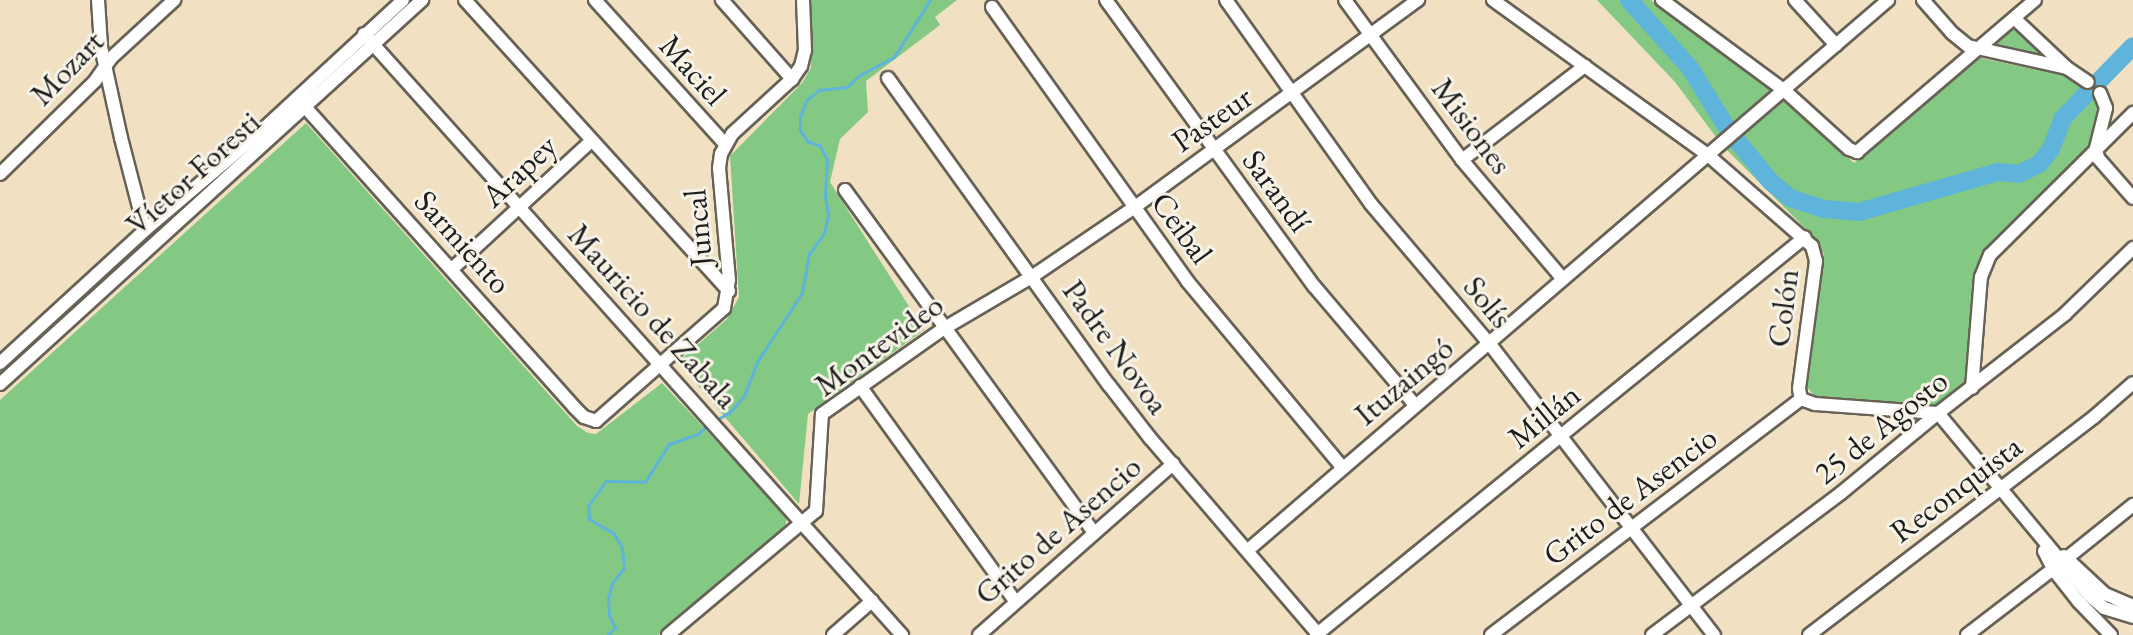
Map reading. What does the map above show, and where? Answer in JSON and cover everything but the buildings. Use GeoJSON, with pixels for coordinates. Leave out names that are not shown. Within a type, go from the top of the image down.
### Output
{"type":"FeatureCollection","features":[{"type":"Feature","properties":{"kind":"street"},"geometry":{"type":"LineString","coordinates":[[98,0],[105,66],[145,230]]}},
{"type":"Feature","properties":{"kind":"street","name":"Mozart"},"geometry":{"type":"LineString","coordinates":[[0,174],[95,81],[105,66],[174,0]]}},
{"type":"Feature","properties":{"kind":"street","name":"Víctor Foresti"},"geometry":{"type":"LineString","coordinates":[[0,384],[368,38],[402,0]]}},
{"type":"Feature","properties":{"kind":"street","name":"Víctor Foresti"},"geometry":{"type":"LineString","coordinates":[[368,38],[422,0]]}},
{"type":"Feature","properties":{"kind":"street"},"geometry":{"type":"LineString","coordinates":[[465,0],[729,291]]}},
{"type":"Feature","properties":{"kind":"street","name":"Maciel"},"geometry":{"type":"LineString","coordinates":[[595,0],[725,144]]}},
{"type":"Feature","properties":{"kind":"street"},"geometry":{"type":"LineString","coordinates":[[722,0],[792,79]]}},
{"type":"Feature","properties":{"kind":"street","name":"Juncal"},"geometry":{"type":"LineString","coordinates":[[591,421],[600,419],[724,307],[729,291],[719,168],[725,144],[792,79],[801,66],[805,50],[803,0]]}},
{"type":"Feature","properties":{"kind":"street","name":"Sarandí"},"geometry":{"type":"LineString","coordinates":[[1106,0],[1314,286],[1415,405]]}},
{"type":"Feature","properties":{"kind":"street","name":"Solís"},"geometry":{"type":"LineString","coordinates":[[1226,0],[1371,204],[1489,343],[1714,635]]}},
{"type":"Feature","properties":{"kind":"street","name":"Misiones"},"geometry":{"type":"LineString","coordinates":[[1345,0],[1462,160],[1563,279]]}},
{"type":"Feature","properties":{"kind":"street","name":"Pasteur"},"geometry":{"type":"LineString","coordinates":[[1033,276],[1135,207],[1418,0]]}},
{"type":"Feature","properties":{"kind":"street","name":"Colón"},"geometry":{"type":"LineString","coordinates":[[1493,0],[1709,155],[1805,237],[1812,246],[1816,261],[1799,389],[1801,399]]}},
{"type":"Feature","properties":{"kind":"street"},"geometry":{"type":"LineString","coordinates":[[1662,0],[1785,91],[1849,149],[1860,149],[2035,0]]}},
{"type":"Feature","properties":{"kind":"street"},"geometry":{"type":"LineString","coordinates":[[1795,0],[1836,46]]}},
{"type":"Feature","properties":{"kind":"street","name":"Ituzaingó"},"geometry":{"type":"LineString","coordinates":[[1248,550],[1888,0]]}},
{"type":"Feature","properties":{"kind":"street"},"geometry":{"type":"LineString","coordinates":[[1923,0],[1952,33],[1968,46],[2067,68]]}},
{"type":"Feature","properties":{"kind":"street","name":"Ceibal"},"geometry":{"type":"LineString","coordinates":[[992,7],[1219,321],[1343,468]]}},
{"type":"Feature","properties":{"kind":"street"},"geometry":{"type":"LineString","coordinates":[[2014,18],[2067,68],[2088,82]]}},
{"type":"Feature","properties":{"kind":"street","name":"Mauricio de Zabala"},"geometry":{"type":"LineString","coordinates":[[368,38],[802,520],[902,635]]}},
{"type":"Feature","properties":{"kind":"street"},"geometry":{"type":"LineString","coordinates":[[1462,160],[1585,66]]}},
{"type":"Feature","properties":{"kind":"street","name":"Padre Novoa"},"geometry":{"type":"LineString","coordinates":[[888,78],[1109,385],[1172,464],[1318,634]]}},
{"type":"Feature","properties":{"kind":"street"},"geometry":{"type":"LineString","coordinates":[[2100,93],[2106,108],[2096,148],[2105,170],[2133,198]]}},
{"type":"Feature","properties":{"kind":"street","name":"Víctor Foresti"},"geometry":{"type":"LineString","coordinates":[[0,362],[145,230],[301,102]]}},
{"type":"Feature","properties":{"kind":"street","name":"Sarmiento"},"geometry":{"type":"LineString","coordinates":[[301,102],[574,407],[591,421]]}},
{"type":"Feature","properties":{"kind":"street"},"geometry":{"type":"LineString","coordinates":[[1972,388],[1981,277],[1990,255],[2133,113]]}},
{"type":"Feature","properties":{"kind":"street","name":"Arapey"},"geometry":{"type":"LineString","coordinates":[[452,269],[591,141]]}},
{"type":"Feature","properties":{"kind":"street"},"geometry":{"type":"LineString","coordinates":[[845,190],[943,329],[1094,533]]}},
{"type":"Feature","properties":{"kind":"street","name":"Millán"},"geometry":{"type":"LineString","coordinates":[[1318,634],[1805,237]]}},
{"type":"Feature","properties":{"kind":"street","name":"25 de Agosto"},"geometry":{"type":"LineString","coordinates":[[1652,635],[1841,493],[2065,314],[2133,248]]}},
{"type":"Feature","properties":{"kind":"street","name":"Montevideo"},"geometry":{"type":"LineString","coordinates":[[668,635],[816,511],[822,414],[943,329],[1033,276]]}},
{"type":"Feature","properties":{"kind":"street","name":"Reconquista"},"geometry":{"type":"LineString","coordinates":[[1809,635],[2095,416],[2133,383]]}},
{"type":"Feature","properties":{"kind":"street"},"geometry":{"type":"LineString","coordinates":[[860,386],[1016,602]]}},
{"type":"Feature","properties":{"kind":"street"},"geometry":{"type":"LineString","coordinates":[[1801,399],[1815,404],[1938,413],[2089,596],[2104,608],[2133,617]]}},
{"type":"Feature","properties":{"kind":"street","name":"Grito de Asencio"},"geometry":{"type":"LineString","coordinates":[[1491,635],[1801,399]]}},
{"type":"Feature","properties":{"kind":"street","name":"Grito de Asencio"},"geometry":{"type":"LineString","coordinates":[[979,635],[1172,464]]}},
{"type":"Feature","properties":{"kind":"street"},"geometry":{"type":"LineString","coordinates":[[2067,558],[2133,505]]}},
{"type":"Feature","properties":{"kind":"street"},"geometry":{"type":"LineString","coordinates":[[2037,536],[2067,558],[2105,594],[2133,606]]}},
{"type":"Feature","properties":{"kind":"street"},"geometry":{"type":"LineString","coordinates":[[2037,536],[2053,569],[2111,635]]}},
{"type":"Feature","properties":{"kind":"street"},"geometry":{"type":"LineString","coordinates":[[1967,635],[2053,569]]}},
{"type":"Feature","properties":{"kind":"street"},"geometry":{"type":"LineString","coordinates":[[833,635],[872,601]]}},
{"type":"Feature","properties":{"kind":"green space"},"geometry":{"type":"Polygon","coordinates":[[[810,0],[957,0],[935,17],[940,25],[866,81],[868,112],[840,139],[830,182],[924,330],[808,414],[799,504],[678,362],[727,319],[739,297],[730,156],[802,83],[811,68],[810,0]]]}},
{"type":"Feature","properties":{"kind":"green space"},"geometry":{"type":"Polygon","coordinates":[[[1597,0],[1651,0],[1772,89],[1716,137],[1675,82],[1597,0]]]}},
{"type":"Feature","properties":{"kind":"green space"},"geometry":{"type":"Polygon","coordinates":[[[2014,27],[2045,53],[2040,56],[1993,44],[2014,27]]]}},
{"type":"Feature","properties":{"kind":"green space"},"geometry":{"type":"Polygon","coordinates":[[[1976,57],[2076,78],[2097,100],[2099,114],[2091,147],[1995,239],[1985,254],[1971,329],[1966,378],[1959,389],[1934,407],[1816,398],[1807,387],[1824,254],[1813,236],[1726,149],[1786,99],[1854,163],[1976,57]]]}},
{"type":"Feature","properties":{"kind":"green space"},"geometry":{"type":"Polygon","coordinates":[[[306,123],[577,426],[588,433],[596,434],[662,383],[787,516],[785,528],[658,635],[0,635],[0,400],[306,123]]]}},
{"type":"Feature","properties":{"kind":"waterway"},"geometry":{"type":"LineString","coordinates":[[718,419],[729,413],[744,396],[757,362],[802,293],[809,254],[824,233],[828,215],[825,196],[827,160],[820,146],[808,142],[800,131],[800,117],[806,101],[819,90],[847,87],[860,75],[894,57],[930,0]]}},
{"type":"Feature","properties":{"kind":"waterway"},"geometry":{"type":"LineString","coordinates":[[1629,0],[1690,68],[1729,131],[1770,181],[1790,198],[1824,209],[1859,212],[1998,172],[2019,174],[2039,164],[2051,149],[2063,118],[2133,46]]}},
{"type":"Feature","properties":{"kind":"waterway"},"geometry":{"type":"LineString","coordinates":[[608,635],[615,628],[609,615],[608,599],[612,583],[624,568],[622,548],[614,534],[589,519],[588,506],[606,481],[645,482],[669,444],[698,434],[709,424]]}}]}
